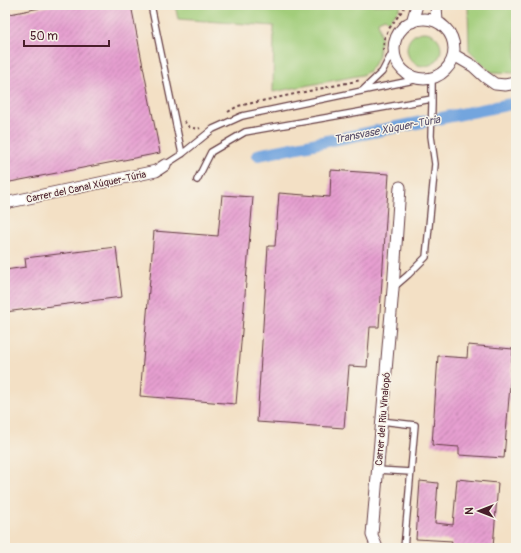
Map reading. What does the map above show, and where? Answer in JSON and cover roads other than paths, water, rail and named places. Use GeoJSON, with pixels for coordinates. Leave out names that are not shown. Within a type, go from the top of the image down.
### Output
{"type":"FeatureCollection","features":[{"type":"Feature","properties":{"kind":"street"},"geometry":{"type":"LineString","coordinates":[[412,22],[417,5]]}},
{"type":"Feature","properties":{"kind":"street"},"geometry":{"type":"LineString","coordinates":[[436,5],[437,22]]}},
{"type":"Feature","properties":{"kind":"street"},"geometry":{"type":"LineString","coordinates":[[420,19],[429,19],[437,22],[445,27],[451,35],[454,45],[452,63],[440,76],[432,79],[425,80],[410,76],[398,65],[395,57],[394,49],[399,33],[405,26],[420,19]]}},
{"type":"Feature","properties":{"kind":"street"},"geometry":{"type":"LineString","coordinates":[[454,55],[473,66],[495,84],[505,85],[516,82]]}},
{"type":"Feature","properties":{"kind":"street","name":"Carrer del Canal Xúquer-Túria"},"geometry":{"type":"LineString","coordinates":[[5,203],[156,171],[165,164]]}},
{"type":"Feature","properties":{"kind":"street","name":"Carrer del Riu Vinalopó"},"geometry":{"type":"LineString","coordinates":[[377,548],[372,535],[393,289],[400,187]]}},
{"type":"Feature","properties":{"kind":"lane"},"geometry":{"type":"LineString","coordinates":[[151,5],[182,154]]}},
{"type":"Feature","properties":{"kind":"lane"},"geometry":{"type":"LineString","coordinates":[[363,90],[382,72],[394,49]]}},
{"type":"Feature","properties":{"kind":"lane"},"geometry":{"type":"LineString","coordinates":[[165,164],[182,154],[213,129],[242,116],[419,79]]}},
{"type":"Feature","properties":{"kind":"lane"},"geometry":{"type":"LineString","coordinates":[[393,289],[426,257],[435,164],[431,136],[432,79]]}},
{"type":"Feature","properties":{"kind":"lane"},"geometry":{"type":"LineString","coordinates":[[197,180],[211,152],[245,132],[432,102]]}},
{"type":"Feature","properties":{"kind":"lane"},"geometry":{"type":"LineString","coordinates":[[381,421],[415,425],[404,548]]}},
{"type":"Feature","properties":{"kind":"lane"},"geometry":{"type":"LineString","coordinates":[[377,470],[411,472]]}},
{"type":"Feature","properties":{"kind":"waterway","name":"Transvase Xùquer-Tùria"},"geometry":{"type":"LineString","coordinates":[[258,155],[516,103]]}}]}
